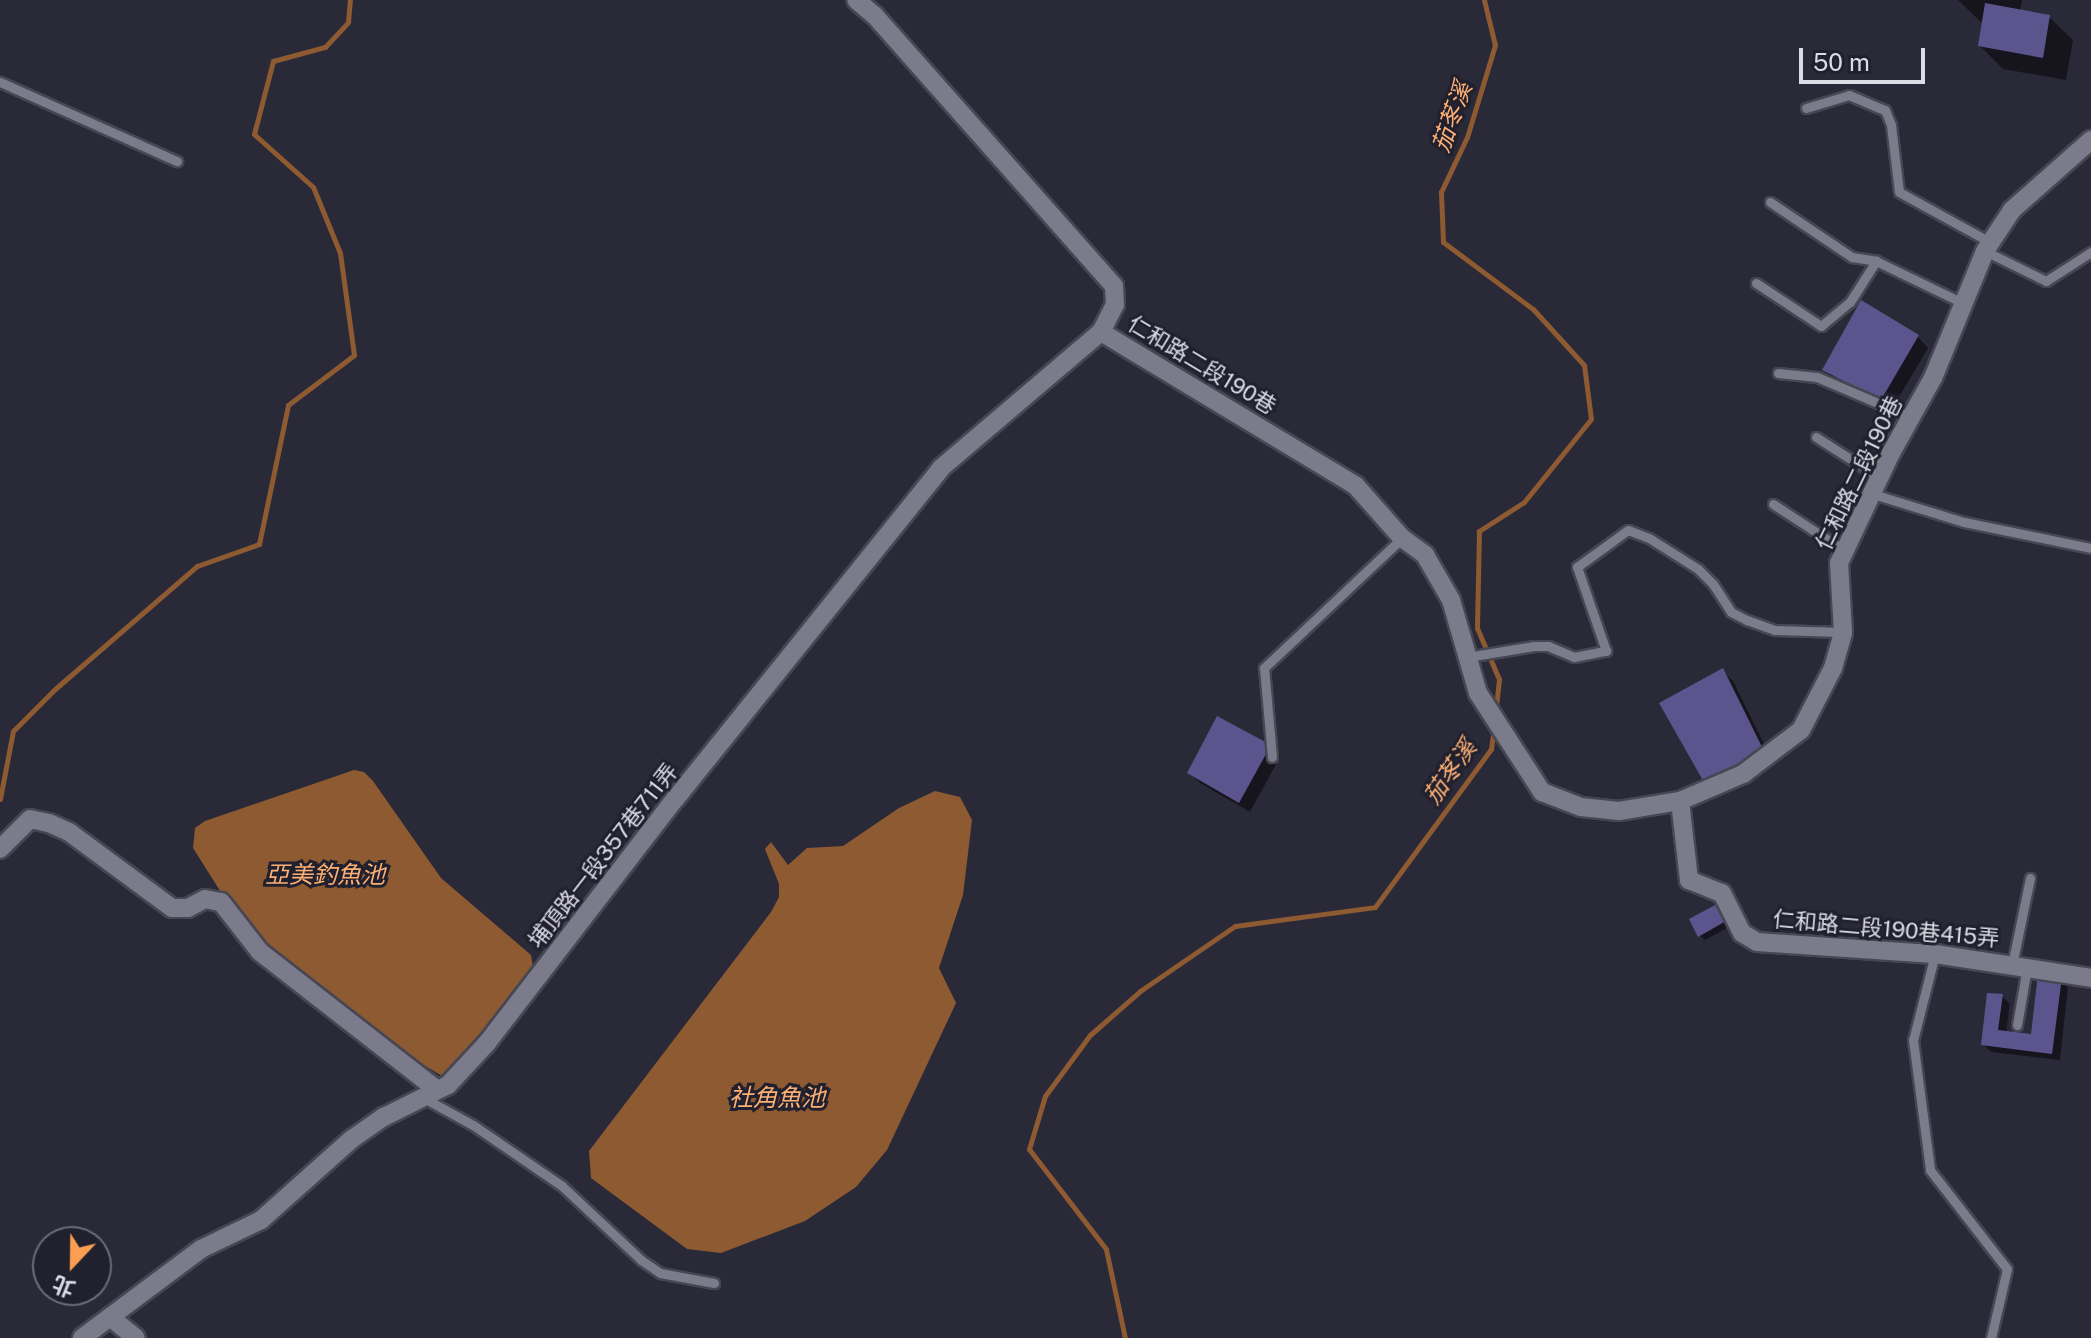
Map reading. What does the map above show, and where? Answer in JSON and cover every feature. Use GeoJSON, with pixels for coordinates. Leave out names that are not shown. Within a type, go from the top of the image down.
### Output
{"type":"FeatureCollection","features":[{"type":"Feature","properties":{"kind":"street","name":"仁和路二段190巷"},"geometry":{"type":"LineString","coordinates":[[856,0],[874,15],[1114,286],[1115,305],[1101,332],[1356,486],[1402,538],[1425,555],[1451,600],[1478,693],[1542,792],[1581,807],[1619,811],[1680,801],[1743,774],[1801,730],[1833,668],[1843,632],[1839,563],[1933,378],[1988,246],[2012,210],[2091,140]]}},
{"type":"Feature","properties":{"kind":"street","name":"埔頂路一段357巷711弄"},"geometry":{"type":"LineString","coordinates":[[82,1338],[201,1249],[261,1220],[352,1139],[448,1085],[487,1043],[676,798],[941,468],[1101,332]]}},
{"type":"Feature","properties":{"kind":"street","name":"仁和路二段190巷415弄"},"geometry":{"type":"LineString","coordinates":[[1680,801],[1689,880],[1722,893],[1742,933],[1757,942],[1935,954],[2091,978]]}},
{"type":"Feature","properties":{"kind":"street"},"geometry":{"type":"LineString","coordinates":[[0,849],[30,819],[49,823],[69,832],[172,908],[188,908],[205,899],[221,902],[260,952],[430,1094]]}},
{"type":"Feature","properties":{"kind":"street"},"geometry":{"type":"LineString","coordinates":[[110,1317],[136,1338]]}},
{"type":"Feature","properties":{"kind":"lane"},"geometry":{"type":"LineString","coordinates":[[0,82],[177,161]]}},
{"type":"Feature","properties":{"kind":"lane"},"geometry":{"type":"LineString","coordinates":[[1806,108],[1849,95],[1885,110],[1891,125],[1899,192],[2046,281],[2091,252]]}},
{"type":"Feature","properties":{"kind":"lane"},"geometry":{"type":"LineString","coordinates":[[1770,202],[1852,257],[1876,261],[1963,303]]}},
{"type":"Feature","properties":{"kind":"lane"},"geometry":{"type":"LineString","coordinates":[[1756,283],[1821,326],[1850,302],[1876,261]]}},
{"type":"Feature","properties":{"kind":"lane"},"geometry":{"type":"LineString","coordinates":[[1778,373],[1817,377],[1911,417]]}},
{"type":"Feature","properties":{"kind":"lane"},"geometry":{"type":"LineString","coordinates":[[1816,437],[1876,486],[1964,522],[2091,548]]}},
{"type":"Feature","properties":{"kind":"lane"},"geometry":{"type":"LineString","coordinates":[[1773,504],[1845,551]]}},
{"type":"Feature","properties":{"kind":"lane"},"geometry":{"type":"LineString","coordinates":[[1467,657],[1534,646],[1548,646],[1574,657],[1606,651],[1577,567],[1628,530],[1649,538],[1698,569],[1713,584],[1731,612],[1747,620],[1775,630],[1843,632]]}},
{"type":"Feature","properties":{"kind":"lane"},"geometry":{"type":"LineString","coordinates":[[1272,757],[1264,668],[1402,538]]}},
{"type":"Feature","properties":{"kind":"lane"},"geometry":{"type":"LineString","coordinates":[[2017,1025],[2030,878]]}},
{"type":"Feature","properties":{"kind":"lane"},"geometry":{"type":"LineString","coordinates":[[1935,954],[1913,1040],[1927,1155],[1930,1170],[2007,1269],[1991,1338]]}},
{"type":"Feature","properties":{"kind":"lane"},"geometry":{"type":"LineString","coordinates":[[430,1094],[562,1186],[641,1260],[660,1273],[714,1283]]}},
{"type":"Feature","properties":{"kind":"water","name":"亞美釣魚池"},"geometry":{"type":"Polygon","coordinates":[[[354,770],[364,772],[373,781],[441,878],[531,955],[533,967],[529,978],[454,1070],[444,1077],[383,1041],[269,945],[234,913],[193,848],[195,828],[205,821],[354,770]]]}},
{"type":"Feature","properties":{"kind":"water","name":"社角魚池"},"geometry":{"type":"Polygon","coordinates":[[[935,791],[960,797],[972,820],[963,895],[939,968],[956,1003],[887,1150],[856,1187],[805,1221],[721,1253],[687,1249],[591,1178],[589,1151],[771,912],[779,897],[779,884],[765,849],[771,842],[788,865],[807,848],[843,846],[899,808],[935,791]]]}},
{"type":"Feature","properties":{"kind":"building"},"geometry":{"type":"Polygon","coordinates":[[[1985,3],[2050,15],[2043,58],[1978,46],[1985,3]]]}},
{"type":"Feature","properties":{"kind":"building"},"geometry":{"type":"Polygon","coordinates":[[[1861,300],[1919,335],[1881,400],[1822,370],[1861,300]]]}},
{"type":"Feature","properties":{"kind":"building"},"geometry":{"type":"Polygon","coordinates":[[[1723,668],[1764,751],[1705,784],[1659,703],[1723,668]]]}},
{"type":"Feature","properties":{"kind":"building"},"geometry":{"type":"Polygon","coordinates":[[[1217,716],[1271,745],[1239,803],[1187,773],[1217,716]]]}},
{"type":"Feature","properties":{"kind":"building"},"geometry":{"type":"Polygon","coordinates":[[[1717,904],[1726,921],[1698,937],[1689,919],[1717,904]]]}},
{"type":"Feature","properties":{"kind":"building"},"geometry":{"type":"Polygon","coordinates":[[[2038,974],[2062,977],[2052,1054],[1981,1045],[1987,993],[2003,994],[1998,1030],[2031,1034],[2038,974]]]}},
{"type":"Feature","properties":{"kind":"waterway"},"geometry":{"type":"LineString","coordinates":[[0,799],[13,731],[55,689],[197,566],[259,544],[288,405],[354,355],[340,253],[313,187],[254,134],[273,61],[325,47],[348,22],[350,0]]}},
{"type":"Feature","properties":{"kind":"waterway","name":"茄苳溪"},"geometry":{"type":"LineString","coordinates":[[1484,0],[1495,45],[1467,137],[1441,192],[1443,242],[1533,309],[1584,365],[1591,419],[1524,502],[1479,531],[1477,628],[1499,679],[1496,710]]}},
{"type":"Feature","properties":{"kind":"waterway","name":"茄苳溪"},"geometry":{"type":"LineString","coordinates":[[1125,1338],[1106,1249],[1029,1149],[1045,1096],[1090,1035],[1140,991],[1235,926],[1375,907],[1491,749],[1494,728]]}}]}
